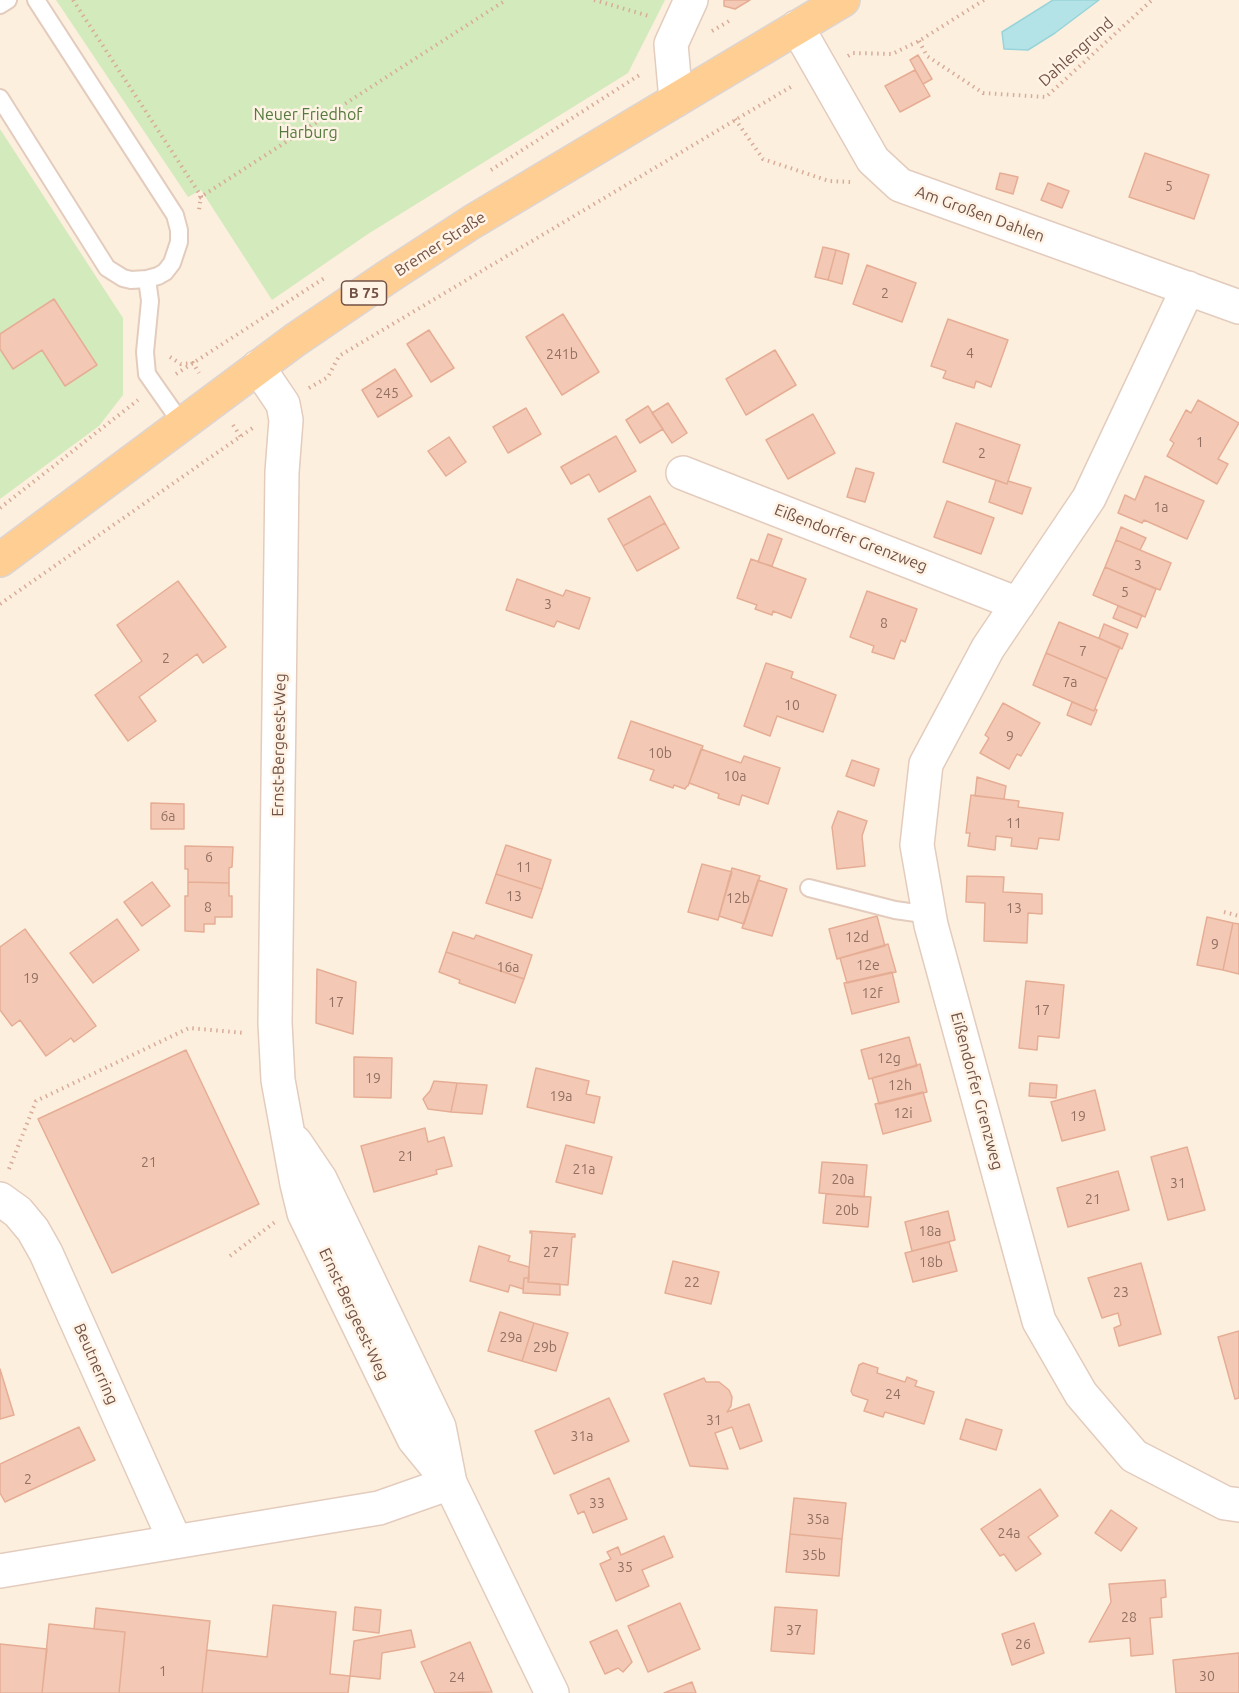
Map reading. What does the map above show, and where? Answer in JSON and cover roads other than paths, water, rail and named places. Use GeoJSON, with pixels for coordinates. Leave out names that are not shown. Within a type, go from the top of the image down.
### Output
{"type":"FeatureCollection","features":[{"type":"Feature","properties":{"kind":"main road","name":"Bremer Straße"},"geometry":{"type":"LineString","coordinates":[[0,560],[258,367],[389,276],[472,222],[843,0]]}},
{"type":"Feature","properties":{"kind":"street"},"geometry":{"type":"LineString","coordinates":[[676,100],[670,49],[685,13]]}},
{"type":"Feature","properties":{"kind":"street","name":"Am Großen Dahlen"},"geometry":{"type":"LineString","coordinates":[[797,27],[873,160],[900,185],[1239,307]]}},
{"type":"Feature","properties":{"kind":"street","name":"Eißendorfer Grenzweg"},"geometry":{"type":"LineString","coordinates":[[1188,288],[1089,498],[988,648],[926,764],[917,845],[930,915],[1039,1321],[1081,1394],[1134,1456],[1226,1503],[1239,1505]]}},
{"type":"Feature","properties":{"kind":"street","name":"Ernst-Bergeest-Weg"},"geometry":{"type":"LineString","coordinates":[[258,367],[283,404],[286,420],[282,472],[276,1036],[278,1080],[304,1213],[414,1438],[450,1483],[552,1693]]}},
{"type":"Feature","properties":{"kind":"street","name":"Eißendorfer Grenzweg"},"geometry":{"type":"LineString","coordinates":[[684,473],[1018,604]]}},
{"type":"Feature","properties":{"kind":"street","name":"Ernst-Bergeest-Weg"},"geometry":{"type":"LineString","coordinates":[[288,1131],[320,1179],[439,1427],[450,1483]]}},
{"type":"Feature","properties":{"kind":"street","name":"Beutnerring"},"geometry":{"type":"LineString","coordinates":[[3,1187],[18,1212],[33,1230],[45,1253],[175,1540]]}},
{"type":"Feature","properties":{"kind":"street"},"geometry":{"type":"LineString","coordinates":[[0,1571],[175,1540],[379,1508],[450,1483]]}},
{"type":"Feature","properties":{"kind":"lane"},"geometry":{"type":"LineString","coordinates":[[0,5],[8,0]]}},
{"type":"Feature","properties":{"kind":"lane"},"geometry":{"type":"LineString","coordinates":[[0,98],[107,268],[123,278],[147,279],[165,272],[177,253],[179,230],[175,215],[36,0]]}},
{"type":"Feature","properties":{"kind":"lane"},"geometry":{"type":"LineString","coordinates":[[147,279],[150,301],[145,360],[147,374],[182,424]]}},
{"type":"Feature","properties":{"kind":"lane"},"geometry":{"type":"LineString","coordinates":[[810,888],[895,910],[930,915]]}},
{"type":"Feature","properties":{"kind":"water"},"geometry":{"type":"Polygon","coordinates":[[[1053,0],[1099,0],[1028,50],[1004,49],[1002,32],[1053,0]]]}},
{"type":"Feature","properties":{"kind":"park label","name":"Neuer Friedhof Harburg"},"geometry":{"type":"Point","coordinates":[308,124]}}]}
